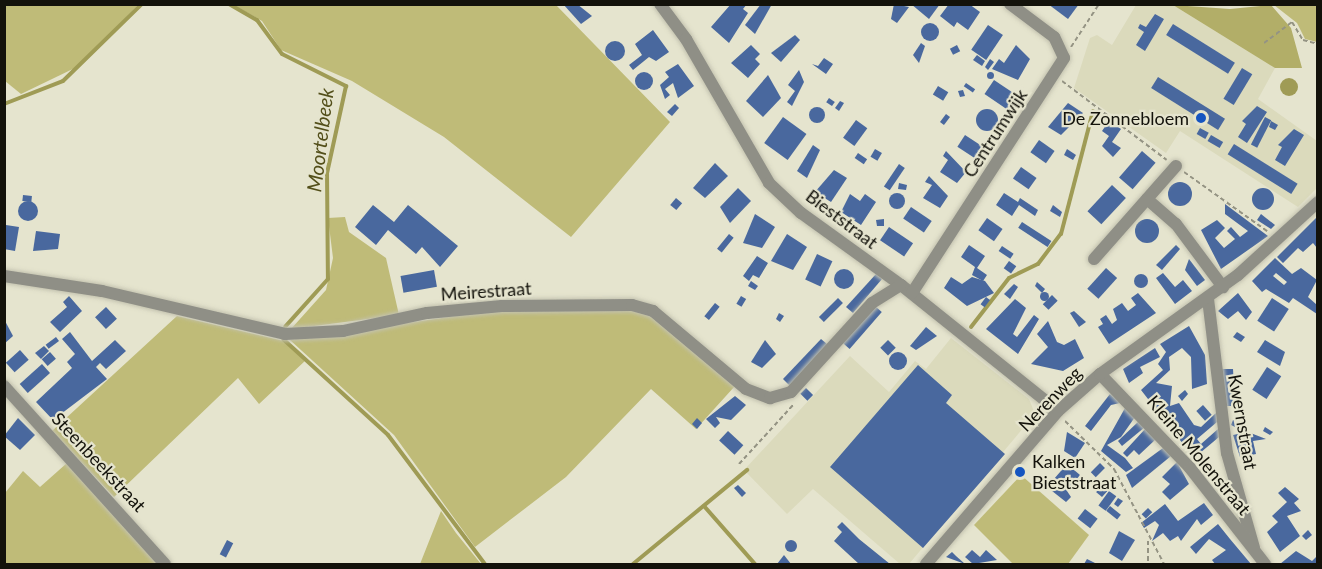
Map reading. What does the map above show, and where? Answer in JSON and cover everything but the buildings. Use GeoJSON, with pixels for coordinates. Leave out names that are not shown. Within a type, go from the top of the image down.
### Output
{"type":"FeatureCollection","features":[{"type":"Feature","properties":{"kind":"street","name":"Bieststraat"},"geometry":{"type":"LineString","coordinates":[[660,4],[686,39],[770,183],[801,213],[912,293],[1058,411]]}},
{"type":"Feature","properties":{"kind":"street"},"geometry":{"type":"LineString","coordinates":[[1010,4],[1054,37],[1064,58]]}},
{"type":"Feature","properties":{"kind":"street","name":"Centrumwijk"},"geometry":{"type":"LineString","coordinates":[[912,293],[1064,58]]}},
{"type":"Feature","properties":{"kind":"street"},"geometry":{"type":"LineString","coordinates":[[1094,259],[1176,166]]}},
{"type":"Feature","properties":{"kind":"street"},"geometry":{"type":"LineString","coordinates":[[1147,199],[1176,224],[1223,286]]}},
{"type":"Feature","properties":{"kind":"street","name":"Nerenweg"},"geometry":{"type":"LineString","coordinates":[[927,564],[1058,411],[1100,374],[1208,299],[1317,202]]}},
{"type":"Feature","properties":{"kind":"street","name":"Meirestraat"},"geometry":{"type":"LineString","coordinates":[[4,276],[102,291],[285,334],[343,332],[427,313],[502,306],[633,305],[653,311],[746,389],[770,398],[791,392]]}},
{"type":"Feature","properties":{"kind":"street"},"geometry":{"type":"LineString","coordinates":[[791,392],[872,303],[901,285]]}},
{"type":"Feature","properties":{"kind":"street","name":"Kwernstraat"},"geometry":{"type":"LineString","coordinates":[[1208,299],[1227,453],[1254,548]]}},
{"type":"Feature","properties":{"kind":"street","name":"Kleine Molenstraat"},"geometry":{"type":"LineString","coordinates":[[1100,374],[1190,468],[1265,564]]}},
{"type":"Feature","properties":{"kind":"street","name":"Steenbeekstraat"},"geometry":{"type":"LineString","coordinates":[[4,386],[165,564]]}},
{"type":"Feature","properties":{"kind":"path"},"geometry":{"type":"LineString","coordinates":[[1064,58],[1099,4]]}},
{"type":"Feature","properties":{"kind":"path"},"geometry":{"type":"LineString","coordinates":[[1264,43],[1292,22],[1303,40],[1317,44]]}},
{"type":"Feature","properties":{"kind":"path"},"geometry":{"type":"LineString","coordinates":[[1055,75],[1278,239]]}},
{"type":"Feature","properties":{"kind":"path"},"geometry":{"type":"LineString","coordinates":[[739,464],[789,412],[794,404],[791,392]]}},
{"type":"Feature","properties":{"kind":"path"},"geometry":{"type":"LineString","coordinates":[[1058,411],[1114,469],[1148,541],[1164,564]]}},
{"type":"Feature","properties":{"kind":"path"},"geometry":{"type":"LineString","coordinates":[[1148,541],[1148,564]]}},
{"type":"Feature","properties":{"kind":"shaded area"},"geometry":{"type":"Polygon","coordinates":[[[4,5],[138,5],[79,66],[21,94],[5,81],[4,5]]]}},
{"type":"Feature","properties":{"kind":"shaded area"},"geometry":{"type":"Polygon","coordinates":[[[234,5],[556,5],[670,122],[571,237],[444,137],[352,81],[281,50],[262,21],[234,5]]]}},
{"type":"Feature","properties":{"kind":"shaded area","name":"De Zonnebloem"},"geometry":{"type":"Polygon","coordinates":[[[1136,5],[1173,5],[1275,68],[1258,99],[1317,141],[1317,188],[1298,207],[1180,131],[1166,153],[1074,88],[1090,38],[1097,35],[1112,45],[1136,5]]]}},
{"type":"Feature","properties":{"kind":"shaded area"},"geometry":{"type":"Polygon","coordinates":[[[1173,5],[1230,9],[1271,5],[1291,28],[1302,68],[1275,68],[1173,5]]]}},
{"type":"Feature","properties":{"kind":"shaded area"},"geometry":{"type":"Polygon","coordinates":[[[1274,5],[1317,5],[1317,42],[1305,39],[1297,23],[1274,5]]]}},
{"type":"Feature","properties":{"kind":"shaded area"},"geometry":{"type":"Polygon","coordinates":[[[1289,78],[1297,83],[1298,87],[1293,95],[1289,96],[1281,91],[1280,87],[1285,79],[1289,78]]]}},
{"type":"Feature","properties":{"kind":"shaded area"},"geometry":{"type":"Polygon","coordinates":[[[345,217],[349,232],[386,258],[399,315],[291,329],[326,290],[333,258],[328,218],[345,217]]]}},
{"type":"Feature","properties":{"kind":"shaded area"},"geometry":{"type":"Polygon","coordinates":[[[626,309],[652,317],[735,386],[696,429],[651,389],[566,477],[475,547],[394,435],[290,340],[497,310],[626,309]]]}},
{"type":"Feature","properties":{"kind":"shaded area"},"geometry":{"type":"Polygon","coordinates":[[[177,316],[284,341],[306,360],[259,404],[238,378],[114,497],[52,431],[177,316]]]}},
{"type":"Feature","properties":{"kind":"shaded area"},"geometry":{"type":"Polygon","coordinates":[[[951,338],[1029,399],[1035,414],[909,564],[900,564],[813,489],[787,514],[744,470],[850,356],[889,392],[915,361],[926,369],[951,338]]]}},
{"type":"Feature","properties":{"kind":"shaded area"},"geometry":{"type":"Polygon","coordinates":[[[67,463],[158,564],[5,564],[5,493],[23,471],[40,487],[67,463]]]}},
{"type":"Feature","properties":{"kind":"shaded area"},"geometry":{"type":"Polygon","coordinates":[[[1021,475],[1089,535],[1068,564],[1013,564],[974,525],[1021,475]]]}},
{"type":"Feature","properties":{"kind":"shaded area"},"geometry":{"type":"Polygon","coordinates":[[[441,511],[456,533],[481,564],[420,564],[441,511]]]}},
{"type":"Feature","properties":{"kind":"waterway","name":"Moortelbeek"},"geometry":{"type":"LineString","coordinates":[[4,104],[63,81],[142,4]]}},
{"type":"Feature","properties":{"kind":"waterway","name":"Moortelbeek"},"geometry":{"type":"LineString","coordinates":[[229,4],[257,20],[282,54],[346,86],[327,173],[328,279],[285,327]]}},
{"type":"Feature","properties":{"kind":"waterway"},"geometry":{"type":"LineString","coordinates":[[971,327],[1009,278],[1038,264],[1061,234],[1093,111]]}},
{"type":"Feature","properties":{"kind":"waterway","name":"Moortelbeek"},"geometry":{"type":"LineString","coordinates":[[283,339],[388,435],[485,564]]}},
{"type":"Feature","properties":{"kind":"waterway","name":"Moortelbeek"},"geometry":{"type":"LineString","coordinates":[[633,564],[747,470]]}},
{"type":"Feature","properties":{"kind":"waterway","name":"Moortelbeek"},"geometry":{"type":"LineString","coordinates":[[704,506],[755,564]]}},
{"type":"Feature","properties":{"kind":"place","name":"De Zonnebloem"},"geometry":{"type":"Point","coordinates":[1201,118]}},
{"type":"Feature","properties":{"kind":"place","name":"Kalken Bieststraat"},"geometry":{"type":"Point","coordinates":[1020,472]}}]}
